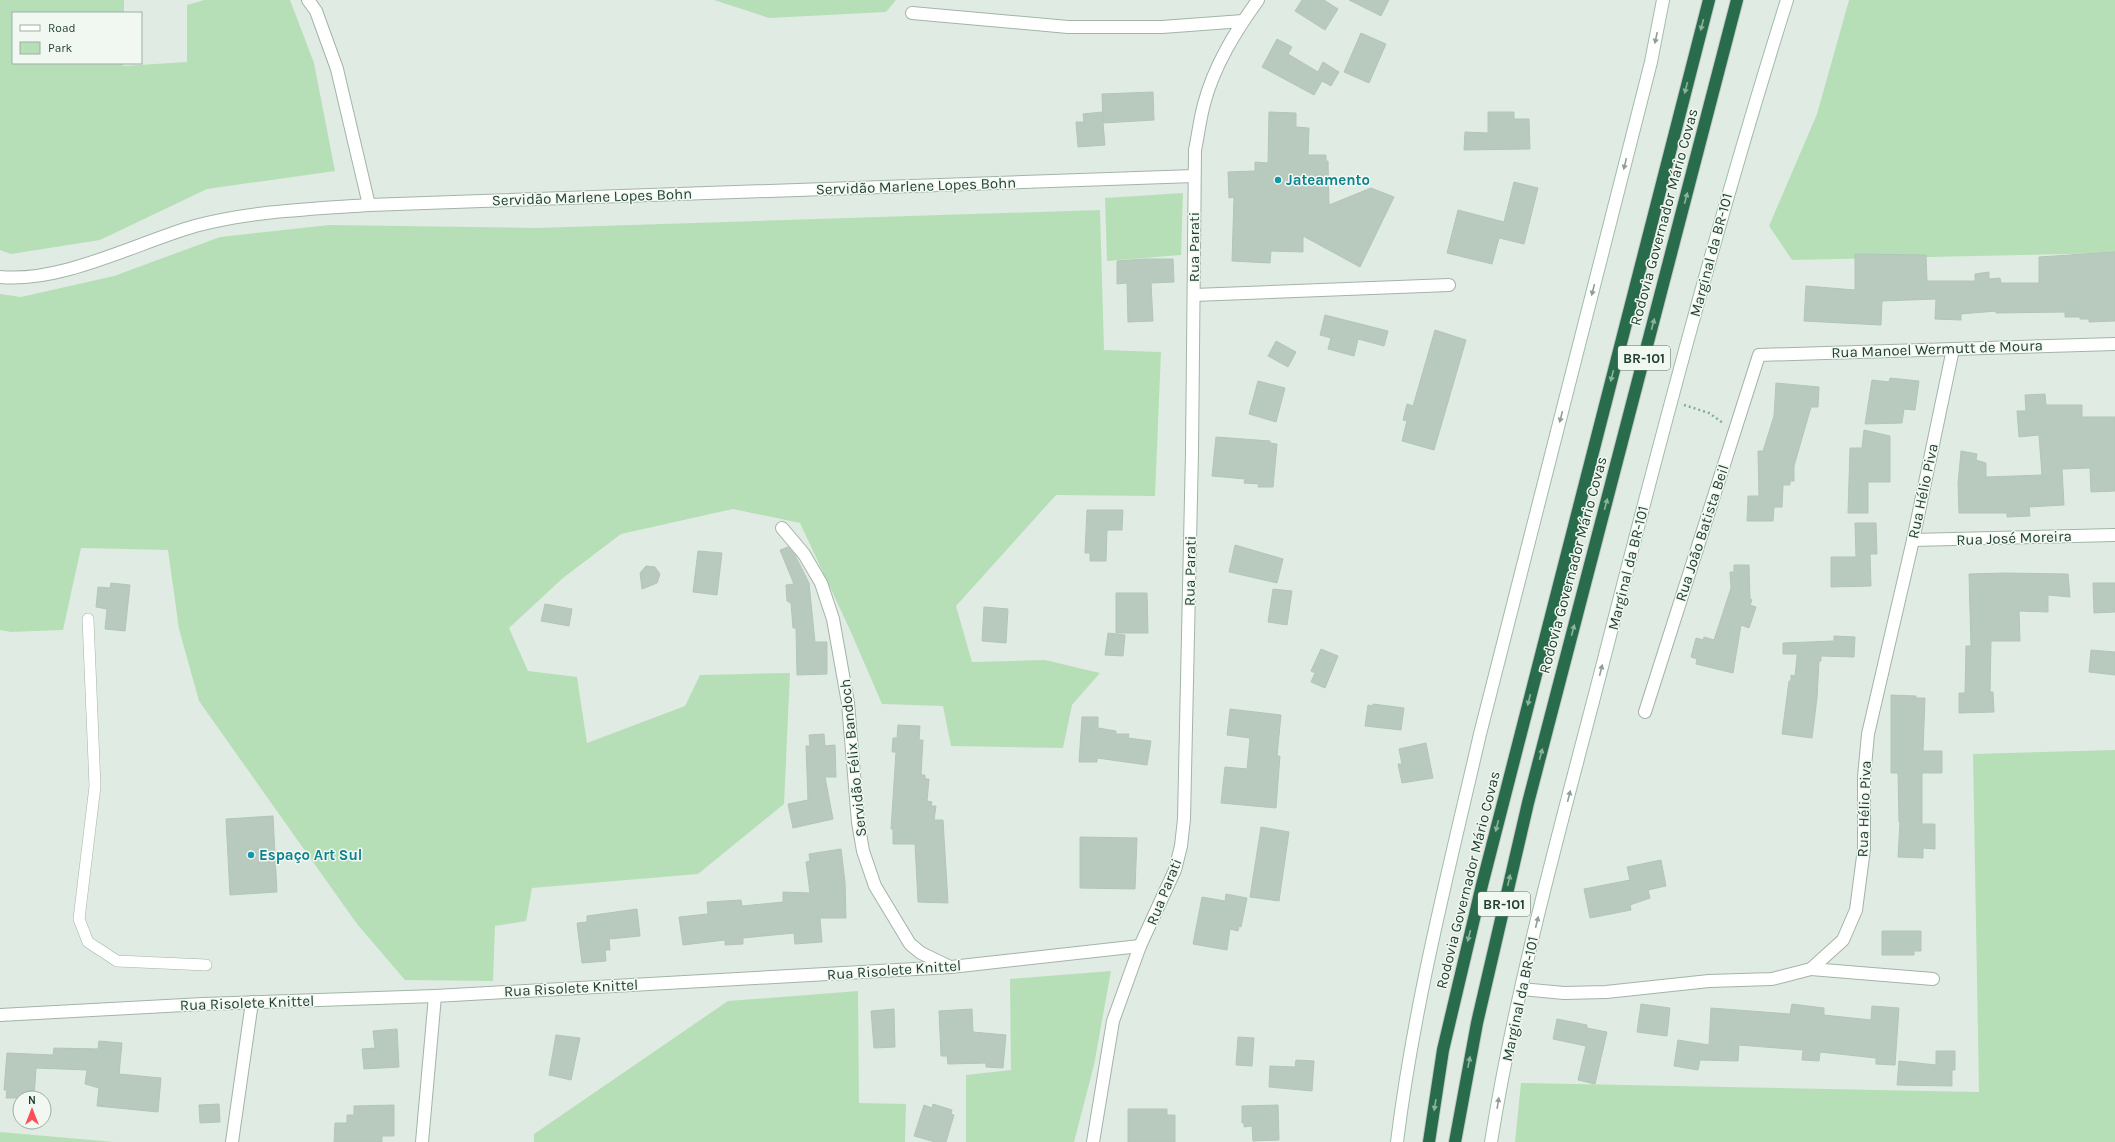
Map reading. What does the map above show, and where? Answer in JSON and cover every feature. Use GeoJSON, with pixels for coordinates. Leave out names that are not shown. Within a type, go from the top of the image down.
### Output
{"type":"FeatureCollection","features":[{"type":"Feature","properties":{"kind":"highway","name":"Rodovia Governador Mário Covas"},"geometry":{"type":"LineString","coordinates":[[1429,1142],[1443,1050],[1482,885],[1709,0]]}},
{"type":"Feature","properties":{"kind":"highway","name":"Rodovia Governador Mário Covas"},"geometry":{"type":"LineString","coordinates":[[1456,1142],[1477,1024],[1528,803],[1737,0]]}},
{"type":"Feature","properties":{"kind":"street"},"geometry":{"type":"LineString","coordinates":[[308,0],[316,11],[337,69],[369,205]]}},
{"type":"Feature","properties":{"kind":"street","name":"Rua Parati"},"geometry":{"type":"LineString","coordinates":[[1093,1142],[1113,1021],[1140,946],[1175,870],[1181,846],[1184,819],[1194,295],[1195,150],[1204,104],[1221,59],[1243,21],[1258,0]]}},
{"type":"Feature","properties":{"kind":"street"},"geometry":{"type":"LineString","coordinates":[[1397,1142],[1424,981],[1459,827],[1649,70],[1663,0]]}},
{"type":"Feature","properties":{"kind":"street","name":"Marginal da BR-101"},"geometry":{"type":"LineString","coordinates":[[1492,1142],[1500,1087],[1521,989],[1671,400],[1732,178],[1787,0]]}},
{"type":"Feature","properties":{"kind":"street"},"geometry":{"type":"LineString","coordinates":[[912,13],[1068,27],[1162,27],[1243,21]]}},
{"type":"Feature","properties":{"kind":"street","name":"Servidão Marlene Lopes Bohn"},"geometry":{"type":"LineString","coordinates":[[0,277],[40,276],[100,260],[193,227],[230,217],[281,211],[369,205],[1194,176]]}},
{"type":"Feature","properties":{"kind":"street"},"geometry":{"type":"LineString","coordinates":[[1194,295],[1449,285]]}},
{"type":"Feature","properties":{"kind":"street","name":"Rua Manoel Wermutt de Moura"},"geometry":{"type":"LineString","coordinates":[[1759,354],[2115,344]]}},
{"type":"Feature","properties":{"kind":"street","name":"Rua Hélio Piva"},"geometry":{"type":"LineString","coordinates":[[1521,989],[1564,993],[1606,992],[1709,981],[1772,979],[1811,969],[1843,940],[1856,910],[1864,849],[1864,777],[1868,734],[1913,540],[1953,349]]}},
{"type":"Feature","properties":{"kind":"street","name":"Rua João Batista Beil"},"geometry":{"type":"LineString","coordinates":[[1645,712],[1759,354]]}},
{"type":"Feature","properties":{"kind":"street","name":"Servidão Félix Bandoch"},"geometry":{"type":"LineString","coordinates":[[782,528],[804,554],[821,583],[833,619],[848,703],[858,822],[863,851],[875,886],[910,944],[921,953],[951,967]]}},
{"type":"Feature","properties":{"kind":"street","name":"Rua José Moreira"},"geometry":{"type":"LineString","coordinates":[[1913,540],[2115,535]]}},
{"type":"Feature","properties":{"kind":"street","name":"Rua Risolete Knittel"},"geometry":{"type":"LineString","coordinates":[[0,1015],[252,1002],[436,996],[951,967],[1140,946]]}},
{"type":"Feature","properties":{"kind":"street"},"geometry":{"type":"LineString","coordinates":[[1811,969],[1933,979]]}},
{"type":"Feature","properties":{"kind":"street"},"geometry":{"type":"LineString","coordinates":[[422,1142],[436,996]]}},
{"type":"Feature","properties":{"kind":"street"},"geometry":{"type":"LineString","coordinates":[[232,1142],[252,1002]]}},
{"type":"Feature","properties":{"kind":"lane"},"geometry":{"type":"LineString","coordinates":[[88,619],[95,786],[79,919],[88,942],[117,961],[206,965]]}},
{"type":"Feature","properties":{"kind":"path"},"geometry":{"type":"LineString","coordinates":[[1671,400],[1708,413],[1734,432]]}},
{"type":"Feature","properties":{"kind":"green space"},"geometry":{"type":"Polygon","coordinates":[[[0,0],[124,0],[124,12],[12,12],[12,64],[123,64],[123,66],[187,62],[187,5],[204,0],[290,0],[314,63],[335,171],[207,189],[100,240],[11,254],[0,250],[0,0]]]}},
{"type":"Feature","properties":{"kind":"green space"},"geometry":{"type":"Polygon","coordinates":[[[714,0],[896,0],[886,12],[769,18],[714,0]]]}},
{"type":"Feature","properties":{"kind":"green space"},"geometry":{"type":"Polygon","coordinates":[[[1849,0],[2115,0],[2115,253],[1792,260],[1769,226],[1817,114],[1849,0]]]}},
{"type":"Feature","properties":{"kind":"green space"},"geometry":{"type":"Polygon","coordinates":[[[1183,193],[1181,255],[1107,261],[1105,198],[1183,193]]]}},
{"type":"Feature","properties":{"kind":"green space"},"geometry":{"type":"Polygon","coordinates":[[[1100,210],[1104,350],[1161,352],[1155,496],[1056,495],[956,606],[972,662],[1045,660],[1100,673],[1072,705],[1063,748],[951,746],[943,706],[882,704],[850,630],[800,523],[733,509],[621,534],[563,578],[509,628],[528,671],[577,677],[587,743],[685,706],[700,675],[790,673],[784,804],[698,874],[532,888],[526,921],[495,926],[493,981],[405,980],[357,924],[199,701],[179,629],[168,550],[81,548],[63,630],[11,632],[0,630],[0,294],[21,297],[114,276],[220,237],[329,225],[536,228],[1100,210]]]}},
{"type":"Feature","properties":{"kind":"green space"},"geometry":{"type":"Polygon","coordinates":[[[2115,750],[2115,1142],[1515,1142],[1521,1083],[1979,1092],[1973,754],[2115,750]]]}},
{"type":"Feature","properties":{"kind":"green space"},"geometry":{"type":"Polygon","coordinates":[[[1111,971],[1094,1065],[1074,1142],[966,1142],[966,1075],[1011,1070],[1010,979],[1111,971]]]}},
{"type":"Feature","properties":{"kind":"green space"},"geometry":{"type":"Polygon","coordinates":[[[858,991],[859,1103],[906,1104],[905,1142],[534,1142],[534,1134],[728,1001],[858,991]]]}},
{"type":"Feature","properties":{"kind":"green space"},"geometry":{"type":"Polygon","coordinates":[[[0,1132],[114,1142],[0,1142],[0,1132]]]}},
{"type":"Feature","properties":{"kind":"building"},"geometry":{"type":"Polygon","coordinates":[[[1302,0],[1324,0],[1338,9],[1325,30],[1295,11],[1302,0]]]}},
{"type":"Feature","properties":{"kind":"building"},"geometry":{"type":"Polygon","coordinates":[[[1349,0],[1389,0],[1381,16],[1349,0]]]}},
{"type":"Feature","properties":{"kind":"building"},"geometry":{"type":"Polygon","coordinates":[[[1361,33],[1386,44],[1369,83],[1344,72],[1361,33]]]}},
{"type":"Feature","properties":{"kind":"building"},"geometry":{"type":"Polygon","coordinates":[[[1277,39],[1292,47],[1288,54],[1318,72],[1323,62],[1339,72],[1331,86],[1322,81],[1314,95],[1262,67],[1277,39]]]}},
{"type":"Feature","properties":{"kind":"building"},"geometry":{"type":"Polygon","coordinates":[[[1153,92],[1154,120],[1103,123],[1102,94],[1153,92]]]}},
{"type":"Feature","properties":{"kind":"building"},"geometry":{"type":"Polygon","coordinates":[[[1102,112],[1105,145],[1078,147],[1076,122],[1084,122],[1083,114],[1102,112]]]}},
{"type":"Feature","properties":{"kind":"building"},"geometry":{"type":"Polygon","coordinates":[[[1269,112],[1296,113],[1296,127],[1309,128],[1308,155],[1326,155],[1326,161],[1328,161],[1329,205],[1371,188],[1394,197],[1360,267],[1303,236],[1303,252],[1271,251],[1270,263],[1232,261],[1234,197],[1229,198],[1228,172],[1255,171],[1255,162],[1268,163],[1269,112]]]}},
{"type":"Feature","properties":{"kind":"building"},"geometry":{"type":"Polygon","coordinates":[[[1488,112],[1514,112],[1514,119],[1529,119],[1530,149],[1464,150],[1465,132],[1488,133],[1488,112]]]}},
{"type":"Feature","properties":{"kind":"building"},"geometry":{"type":"Polygon","coordinates":[[[1514,182],[1538,188],[1524,244],[1499,238],[1492,264],[1447,253],[1458,210],[1504,222],[1514,182]]]}},
{"type":"Feature","properties":{"kind":"building"},"geometry":{"type":"Polygon","coordinates":[[[2115,252],[2115,321],[2089,322],[2089,319],[2080,319],[2080,317],[2065,317],[2065,312],[1996,313],[1996,311],[1961,314],[1961,320],[1935,319],[1936,299],[1882,301],[1881,325],[1804,321],[1806,286],[1855,290],[1855,254],[1926,255],[1927,281],[1975,281],[1975,274],[1989,272],[1989,279],[2000,278],[2001,283],[2039,283],[2039,257],[2115,252]]]}},
{"type":"Feature","properties":{"kind":"building"},"geometry":{"type":"Polygon","coordinates":[[[1173,259],[1174,282],[1151,283],[1153,321],[1128,322],[1127,283],[1117,284],[1117,261],[1173,259]]]}},
{"type":"Feature","properties":{"kind":"building"},"geometry":{"type":"Polygon","coordinates":[[[1325,315],[1388,331],[1384,346],[1358,339],[1354,356],[1328,349],[1331,338],[1320,335],[1325,315]]]}},
{"type":"Feature","properties":{"kind":"building"},"geometry":{"type":"Polygon","coordinates":[[[1435,330],[1466,340],[1434,450],[1402,441],[1407,421],[1403,420],[1407,404],[1413,406],[1435,330]]]}},
{"type":"Feature","properties":{"kind":"building"},"geometry":{"type":"Polygon","coordinates":[[[1276,341],[1296,352],[1288,367],[1268,356],[1276,341]]]}},
{"type":"Feature","properties":{"kind":"building"},"geometry":{"type":"Polygon","coordinates":[[[1890,378],[1919,381],[1915,410],[1904,409],[1902,423],[1865,424],[1872,380],[1889,382],[1890,378]]]}},
{"type":"Feature","properties":{"kind":"building"},"geometry":{"type":"Polygon","coordinates":[[[1258,381],[1285,388],[1276,422],[1249,414],[1258,381]]]}},
{"type":"Feature","properties":{"kind":"building"},"geometry":{"type":"Polygon","coordinates":[[[1776,383],[1819,387],[1818,407],[1811,407],[1794,466],[1794,481],[1790,481],[1790,485],[1783,485],[1782,507],[1774,507],[1773,521],[1747,521],[1748,496],[1759,496],[1758,451],[1763,451],[1774,416],[1776,383]]]}},
{"type":"Feature","properties":{"kind":"building"},"geometry":{"type":"Polygon","coordinates":[[[2045,394],[2046,405],[2082,405],[2082,417],[2115,417],[2115,491],[2091,492],[2090,468],[2062,469],[2064,505],[2029,507],[2030,516],[2007,517],[2007,513],[1959,513],[1958,484],[1961,451],[1977,454],[1976,460],[1986,463],[1986,477],[2042,475],[2039,435],[2019,437],[2017,411],[2026,411],[2025,395],[2045,394]]]}},
{"type":"Feature","properties":{"kind":"building"},"geometry":{"type":"Polygon","coordinates":[[[1864,430],[1890,436],[1890,482],[1868,482],[1868,513],[1848,513],[1850,448],[1862,448],[1864,430]]]}},
{"type":"Feature","properties":{"kind":"building"},"geometry":{"type":"Polygon","coordinates":[[[1216,437],[1270,441],[1270,443],[1277,444],[1273,487],[1258,487],[1259,484],[1244,483],[1245,479],[1212,476],[1216,437]]]}},
{"type":"Feature","properties":{"kind":"building"},"geometry":{"type":"Polygon","coordinates":[[[1087,510],[1123,510],[1122,530],[1107,530],[1106,561],[1090,561],[1090,553],[1085,553],[1087,510]]]}},
{"type":"Feature","properties":{"kind":"building"},"geometry":{"type":"Polygon","coordinates":[[[1855,523],[1876,523],[1877,554],[1870,554],[1871,586],[1831,587],[1831,557],[1856,557],[1855,523]]]}},
{"type":"Feature","properties":{"kind":"building"},"geometry":{"type":"Polygon","coordinates":[[[1235,545],[1283,559],[1277,583],[1229,572],[1235,545]]]}},
{"type":"Feature","properties":{"kind":"building"},"geometry":{"type":"Polygon","coordinates":[[[788,547],[795,555],[809,583],[815,642],[827,642],[827,674],[797,675],[796,628],[793,628],[791,603],[787,601],[786,585],[794,584],[780,550],[788,547]]]}},
{"type":"Feature","properties":{"kind":"building"},"geometry":{"type":"Polygon","coordinates":[[[698,551],[722,553],[717,595],[693,592],[698,551]]]}},
{"type":"Feature","properties":{"kind":"building"},"geometry":{"type":"Polygon","coordinates":[[[1734,565],[1749,565],[1750,599],[1752,600],[1750,605],[1756,607],[1749,628],[1741,625],[1733,673],[1696,664],[1697,659],[1691,657],[1696,638],[1703,640],[1704,637],[1714,640],[1731,588],[1730,572],[1734,572],[1734,565]]]}},
{"type":"Feature","properties":{"kind":"building"},"geometry":{"type":"Polygon","coordinates":[[[646,566],[655,567],[660,574],[657,583],[642,589],[640,573],[646,566]]]}},
{"type":"Feature","properties":{"kind":"building"},"geometry":{"type":"Polygon","coordinates":[[[1969,574],[2068,574],[2070,597],[2048,595],[2048,612],[2019,611],[2020,641],[1991,641],[1990,692],[1993,692],[1994,712],[1959,713],[1959,693],[1965,693],[1966,646],[1971,646],[1969,574]]]}},
{"type":"Feature","properties":{"kind":"building"},"geometry":{"type":"Polygon","coordinates":[[[111,583],[130,585],[125,631],[105,629],[107,609],[96,607],[98,587],[110,588],[111,583]]]}},
{"type":"Feature","properties":{"kind":"building"},"geometry":{"type":"Polygon","coordinates":[[[2093,583],[2115,583],[2115,612],[2094,613],[2093,583]]]}},
{"type":"Feature","properties":{"kind":"building"},"geometry":{"type":"Polygon","coordinates":[[[1273,589],[1292,591],[1287,625],[1268,622],[1273,589]]]}},
{"type":"Feature","properties":{"kind":"building"},"geometry":{"type":"Polygon","coordinates":[[[1116,593],[1147,593],[1148,633],[1116,633],[1116,593]]]}},
{"type":"Feature","properties":{"kind":"building"},"geometry":{"type":"Polygon","coordinates":[[[545,604],[572,609],[569,626],[541,621],[545,604]]]}},
{"type":"Feature","properties":{"kind":"building"},"geometry":{"type":"Polygon","coordinates":[[[984,607],[1008,609],[1006,643],[982,641],[984,607]]]}},
{"type":"Feature","properties":{"kind":"building"},"geometry":{"type":"Polygon","coordinates":[[[1108,633],[1125,635],[1123,656],[1105,655],[1108,633]]]}},
{"type":"Feature","properties":{"kind":"building"},"geometry":{"type":"Polygon","coordinates":[[[1834,636],[1855,637],[1854,657],[1821,656],[1821,661],[1819,661],[1817,698],[1812,738],[1782,734],[1789,681],[1791,681],[1791,675],[1795,676],[1797,657],[1797,654],[1783,654],[1783,643],[1834,641],[1834,636]]]}},
{"type":"Feature","properties":{"kind":"building"},"geometry":{"type":"Polygon","coordinates":[[[1321,649],[1338,656],[1325,688],[1311,682],[1315,673],[1311,671],[1321,649]]]}},
{"type":"Feature","properties":{"kind":"building"},"geometry":{"type":"Polygon","coordinates":[[[2091,650],[2115,652],[2115,675],[2089,672],[2091,650]]]}},
{"type":"Feature","properties":{"kind":"building"},"geometry":{"type":"Polygon","coordinates":[[[1891,695],[1916,696],[1916,698],[1925,698],[1923,751],[1942,751],[1942,773],[1922,773],[1922,824],[1935,824],[1935,849],[1923,848],[1923,858],[1898,857],[1900,822],[1898,773],[1891,773],[1891,695]]]}},
{"type":"Feature","properties":{"kind":"building"},"geometry":{"type":"Polygon","coordinates":[[[1373,704],[1404,708],[1401,730],[1365,726],[1368,705],[1373,706],[1373,704]]]}},
{"type":"Feature","properties":{"kind":"building"},"geometry":{"type":"Polygon","coordinates":[[[1230,709],[1281,715],[1277,756],[1280,756],[1276,808],[1221,803],[1225,767],[1247,769],[1250,738],[1227,735],[1230,709]]]}},
{"type":"Feature","properties":{"kind":"building"},"geometry":{"type":"Polygon","coordinates":[[[1082,717],[1098,717],[1098,728],[1116,731],[1116,734],[1129,734],[1128,738],[1151,741],[1147,765],[1097,758],[1097,762],[1079,762],[1082,717]]]}},
{"type":"Feature","properties":{"kind":"building"},"geometry":{"type":"Polygon","coordinates":[[[898,725],[920,726],[919,740],[923,740],[921,775],[925,775],[925,779],[929,779],[927,801],[932,802],[931,806],[936,806],[934,820],[943,820],[948,903],[918,902],[915,844],[893,844],[893,829],[891,829],[896,752],[892,752],[893,738],[897,738],[898,725]]]}},
{"type":"Feature","properties":{"kind":"building"},"geometry":{"type":"Polygon","coordinates":[[[824,734],[825,746],[835,745],[836,777],[825,777],[833,819],[793,828],[788,804],[808,800],[806,746],[810,746],[809,735],[824,734]]]}},
{"type":"Feature","properties":{"kind":"building"},"geometry":{"type":"Polygon","coordinates":[[[1426,743],[1433,778],[1402,783],[1398,764],[1402,764],[1399,749],[1426,743]]]}},
{"type":"Feature","properties":{"kind":"building","name":"Espaço Art Sul"},"geometry":{"type":"Polygon","coordinates":[[[273,816],[277,892],[230,895],[226,819],[273,816]]]}},
{"type":"Feature","properties":{"kind":"building"},"geometry":{"type":"Polygon","coordinates":[[[1261,827],[1289,832],[1279,901],[1250,897],[1261,827]]]}},
{"type":"Feature","properties":{"kind":"building"},"geometry":{"type":"Polygon","coordinates":[[[1080,837],[1137,838],[1135,889],[1080,888],[1080,837]]]}},
{"type":"Feature","properties":{"kind":"building"},"geometry":{"type":"Polygon","coordinates":[[[841,849],[845,882],[846,918],[820,918],[822,942],[795,944],[794,933],[743,938],[743,944],[725,945],[725,940],[683,945],[679,917],[708,914],[707,902],[741,900],[742,906],[783,902],[783,892],[810,893],[806,862],[810,861],[809,854],[841,849]]]}},
{"type":"Feature","properties":{"kind":"building"},"geometry":{"type":"Polygon","coordinates":[[[1661,860],[1666,886],[1648,890],[1650,898],[1630,905],[1631,910],[1590,918],[1584,889],[1630,880],[1627,867],[1661,860]]]}},
{"type":"Feature","properties":{"kind":"building"},"geometry":{"type":"Polygon","coordinates":[[[1226,894],[1247,898],[1241,927],[1239,926],[1238,931],[1230,929],[1227,950],[1193,944],[1202,897],[1225,901],[1226,894]]]}},
{"type":"Feature","properties":{"kind":"building"},"geometry":{"type":"Polygon","coordinates":[[[637,909],[640,936],[609,939],[610,950],[605,950],[606,961],[582,963],[577,923],[587,922],[587,916],[637,909]]]}},
{"type":"Feature","properties":{"kind":"building"},"geometry":{"type":"Polygon","coordinates":[[[1882,931],[1921,931],[1921,951],[1914,951],[1914,955],[1882,955],[1882,931]]]}},
{"type":"Feature","properties":{"kind":"building"},"geometry":{"type":"Polygon","coordinates":[[[1641,1004],[1670,1008],[1667,1036],[1637,1032],[1641,1004]]]}},
{"type":"Feature","properties":{"kind":"building"},"geometry":{"type":"Polygon","coordinates":[[[1792,1004],[1824,1008],[1824,1015],[1871,1020],[1872,1006],[1899,1008],[1895,1065],[1876,1064],[1876,1058],[1820,1052],[1819,1061],[1802,1060],[1803,1050],[1739,1045],[1738,1061],[1700,1060],[1698,1070],[1674,1066],[1678,1040],[1709,1045],[1711,1008],[1790,1014],[1792,1004]]]}},
{"type":"Feature","properties":{"kind":"building"},"geometry":{"type":"Polygon","coordinates":[[[894,1009],[895,1047],[874,1048],[871,1011],[894,1009]]]}},
{"type":"Feature","properties":{"kind":"building"},"geometry":{"type":"Polygon","coordinates":[[[972,1009],[973,1032],[1006,1035],[1003,1068],[986,1067],[986,1063],[948,1064],[947,1056],[941,1056],[939,1011],[972,1009]]]}},
{"type":"Feature","properties":{"kind":"building"},"geometry":{"type":"Polygon","coordinates":[[[1557,1019],[1587,1025],[1587,1028],[1607,1032],[1595,1084],[1578,1080],[1586,1046],[1553,1039],[1557,1019]]]}},
{"type":"Feature","properties":{"kind":"building"},"geometry":{"type":"Polygon","coordinates":[[[397,1029],[399,1067],[364,1069],[362,1049],[375,1048],[373,1031],[397,1029]]]}},
{"type":"Feature","properties":{"kind":"building"},"geometry":{"type":"Polygon","coordinates":[[[556,1035],[580,1038],[571,1080],[549,1075],[556,1035]]]}},
{"type":"Feature","properties":{"kind":"building"},"geometry":{"type":"Polygon","coordinates":[[[1238,1037],[1254,1038],[1252,1066],[1236,1065],[1238,1037]]]}},
{"type":"Feature","properties":{"kind":"building"},"geometry":{"type":"Polygon","coordinates":[[[99,1041],[122,1043],[119,1074],[161,1078],[158,1112],[97,1106],[99,1088],[85,1084],[87,1070],[36,1068],[35,1090],[12,1090],[12,1098],[6,1098],[7,1090],[4,1090],[7,1053],[53,1055],[54,1048],[98,1049],[99,1041]]]}},
{"type":"Feature","properties":{"kind":"building"},"geometry":{"type":"Polygon","coordinates":[[[1936,1051],[1955,1051],[1955,1070],[1952,1070],[1952,1086],[1897,1085],[1899,1061],[1936,1065],[1936,1051]]]}},
{"type":"Feature","properties":{"kind":"building"},"geometry":{"type":"Polygon","coordinates":[[[1296,1060],[1314,1061],[1312,1091],[1269,1087],[1270,1066],[1295,1067],[1296,1060]]]}},
{"type":"Feature","properties":{"kind":"building"},"geometry":{"type":"Polygon","coordinates":[[[219,1104],[220,1122],[200,1123],[199,1105],[219,1104]]]}},
{"type":"Feature","properties":{"kind":"building"},"geometry":{"type":"Polygon","coordinates":[[[933,1104],[952,1110],[951,1114],[954,1115],[946,1142],[935,1142],[914,1136],[924,1105],[932,1108],[933,1104]]]}},
{"type":"Feature","properties":{"kind":"building"},"geometry":{"type":"Polygon","coordinates":[[[394,1105],[394,1136],[382,1136],[382,1142],[334,1142],[335,1123],[347,1123],[347,1115],[354,1115],[354,1106],[394,1105]]]}},
{"type":"Feature","properties":{"kind":"building"},"geometry":{"type":"Polygon","coordinates":[[[1278,1105],[1279,1140],[1253,1141],[1252,1126],[1244,1127],[1244,1123],[1242,1123],[1242,1106],[1278,1105]]]}},
{"type":"Feature","properties":{"kind":"building"},"geometry":{"type":"Polygon","coordinates":[[[1128,1109],[1167,1109],[1167,1115],[1175,1115],[1175,1142],[1128,1142],[1128,1109]]]}},
{"type":"Feature","properties":{"kind":"place","name":"Jateamento"},"geometry":{"type":"Point","coordinates":[1278,180]}},
{"type":"Feature","properties":{"kind":"place","name":"Espaço Art Sul"},"geometry":{"type":"Point","coordinates":[251,855]}}]}
